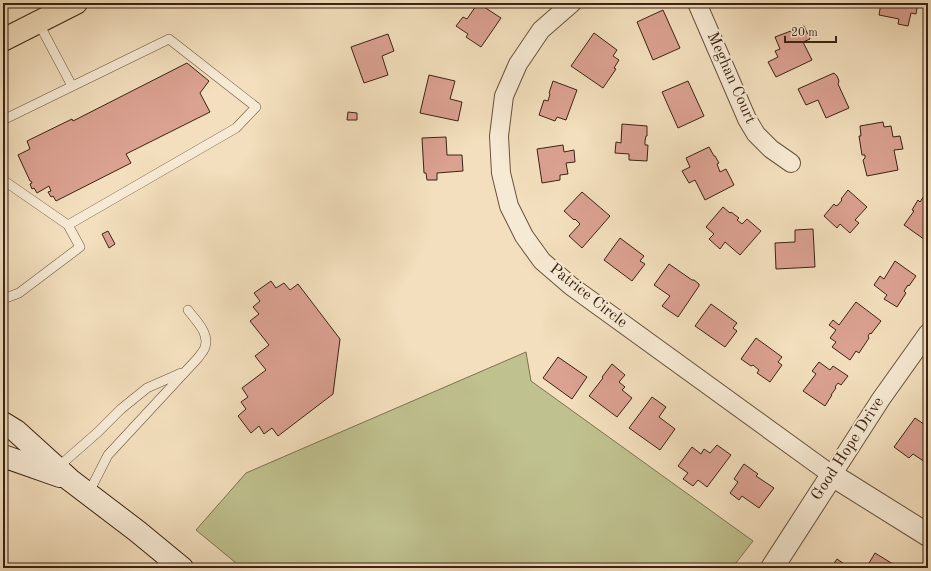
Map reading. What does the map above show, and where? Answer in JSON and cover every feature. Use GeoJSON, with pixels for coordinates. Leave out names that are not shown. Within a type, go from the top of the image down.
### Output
{"type":"FeatureCollection","features":[{"type":"Feature","properties":{"kind":"highway"},"geometry":{"type":"LineString","coordinates":[[3,40],[76,3]]}},
{"type":"Feature","properties":{"kind":"main road"},"geometry":{"type":"LineString","coordinates":[[3,423],[16,431],[88,494],[137,531],[182,568]]}},
{"type":"Feature","properties":{"kind":"main road"},"geometry":{"type":"LineString","coordinates":[[3,456],[64,474]]}},
{"type":"Feature","properties":{"kind":"main road"},"geometry":{"type":"LineString","coordinates":[[832,475],[928,535]]}},
{"type":"Feature","properties":{"kind":"main road","name":"Good Hope Drive"},"geometry":{"type":"LineString","coordinates":[[772,568],[832,475]]}},
{"type":"Feature","properties":{"kind":"street","name":"Patrice Circle"},"geometry":{"type":"LineString","coordinates":[[572,3],[541,30],[518,64],[504,96],[498,136],[501,173],[509,206],[524,236],[542,261],[571,286],[832,475]]}},
{"type":"Feature","properties":{"kind":"street","name":"Meghan Court"},"geometry":{"type":"LineString","coordinates":[[697,3],[747,119],[756,134],[771,149],[790,163]]}},
{"type":"Feature","properties":{"kind":"street","name":"Good Hope Drive"},"geometry":{"type":"LineString","coordinates":[[832,475],[881,399],[928,333]]}},
{"type":"Feature","properties":{"kind":"lane"},"geometry":{"type":"LineString","coordinates":[[38,22],[72,86]]}},
{"type":"Feature","properties":{"kind":"lane"},"geometry":{"type":"LineString","coordinates":[[3,120],[169,39],[256,108],[236,128],[68,225]]}},
{"type":"Feature","properties":{"kind":"lane"},"geometry":{"type":"LineString","coordinates":[[3,180],[68,225],[80,247],[19,293],[3,299]]}},
{"type":"Feature","properties":{"kind":"lane"},"geometry":{"type":"LineString","coordinates":[[88,494],[108,455],[198,358],[205,348],[207,339],[202,329],[188,310]]}},
{"type":"Feature","properties":{"kind":"lane"},"geometry":{"type":"LineString","coordinates":[[64,474],[98,432],[121,409],[147,388],[184,372]]}},
{"type":"Feature","properties":{"kind":"green space"},"geometry":{"type":"Polygon","coordinates":[[[526,352],[531,381],[753,541],[732,568],[242,568],[196,530],[246,473],[526,352]]]}},
{"type":"Feature","properties":{"kind":"building"},"geometry":{"type":"Polygon","coordinates":[[[478,3],[501,18],[481,47],[466,37],[468,34],[456,26],[463,17],[467,19],[478,3]]]}},
{"type":"Feature","properties":{"kind":"building"},"geometry":{"type":"Polygon","coordinates":[[[881,3],[918,3],[916,14],[911,13],[908,26],[898,24],[899,19],[879,15],[881,3]]]}},
{"type":"Feature","properties":{"kind":"building"},"geometry":{"type":"Polygon","coordinates":[[[663,10],[680,48],[653,60],[637,22],[663,10]]]}},
{"type":"Feature","properties":{"kind":"building"},"geometry":{"type":"Polygon","coordinates":[[[804,26],[810,39],[803,42],[812,60],[776,77],[768,62],[778,57],[775,51],[780,49],[775,37],[804,26]]]}},
{"type":"Feature","properties":{"kind":"building"},"geometry":{"type":"Polygon","coordinates":[[[594,33],[617,50],[613,56],[619,60],[614,68],[616,69],[603,88],[571,66],[594,33]]]}},
{"type":"Feature","properties":{"kind":"building"},"geometry":{"type":"Polygon","coordinates":[[[388,34],[394,51],[382,56],[388,75],[364,83],[351,47],[388,34]]]}},
{"type":"Feature","properties":{"kind":"building"},"geometry":{"type":"Polygon","coordinates":[[[187,63],[209,81],[200,93],[210,112],[126,154],[131,163],[56,201],[48,192],[51,191],[49,186],[37,193],[34,188],[32,189],[30,184],[32,183],[18,155],[30,149],[27,141],[72,119],[73,121],[187,63]]]}},
{"type":"Feature","properties":{"kind":"building"},"geometry":{"type":"Polygon","coordinates":[[[834,73],[837,76],[839,81],[838,84],[849,108],[826,118],[818,100],[806,105],[798,89],[834,73]]]}},
{"type":"Feature","properties":{"kind":"building"},"geometry":{"type":"Polygon","coordinates":[[[429,75],[455,81],[450,99],[462,102],[458,121],[420,113],[429,75]]]}},
{"type":"Feature","properties":{"kind":"building"},"geometry":{"type":"Polygon","coordinates":[[[553,81],[577,90],[566,120],[557,117],[555,121],[539,115],[544,100],[548,101],[553,81]]]}},
{"type":"Feature","properties":{"kind":"building"},"geometry":{"type":"Polygon","coordinates":[[[688,81],[704,116],[678,128],[662,92],[688,81]]]}},
{"type":"Feature","properties":{"kind":"building"},"geometry":{"type":"Polygon","coordinates":[[[348,112],[357,113],[357,120],[347,120],[348,112]]]}},
{"type":"Feature","properties":{"kind":"building"},"geometry":{"type":"Polygon","coordinates":[[[883,122],[884,127],[891,126],[893,137],[900,136],[903,149],[894,150],[898,170],[867,176],[863,160],[865,155],[862,155],[859,136],[861,136],[860,126],[883,122]]]}},
{"type":"Feature","properties":{"kind":"building"},"geometry":{"type":"Polygon","coordinates":[[[622,124],[647,126],[645,145],[648,145],[647,161],[629,160],[629,154],[615,153],[616,142],[621,143],[622,124]]]}},
{"type":"Feature","properties":{"kind":"building"},"geometry":{"type":"Polygon","coordinates":[[[446,137],[447,155],[462,155],[463,171],[437,173],[437,180],[427,180],[426,173],[424,173],[422,138],[446,137]]]}},
{"type":"Feature","properties":{"kind":"building"},"geometry":{"type":"Polygon","coordinates":[[[563,145],[564,152],[574,150],[575,162],[566,163],[568,174],[560,175],[560,180],[542,183],[537,149],[563,145]]]}},
{"type":"Feature","properties":{"kind":"building"},"geometry":{"type":"Polygon","coordinates":[[[709,147],[719,163],[717,164],[720,172],[726,169],[734,185],[705,200],[695,180],[689,183],[682,171],[690,167],[686,158],[709,147]]]}},
{"type":"Feature","properties":{"kind":"building"},"geometry":{"type":"Polygon","coordinates":[[[848,190],[867,207],[855,220],[859,223],[850,233],[840,224],[837,228],[824,216],[834,204],[836,206],[838,205],[848,190]]]}},
{"type":"Feature","properties":{"kind":"building"},"geometry":{"type":"Polygon","coordinates":[[[582,192],[610,216],[582,248],[569,236],[580,224],[564,211],[582,192]]]}},
{"type":"Feature","properties":{"kind":"building"},"geometry":{"type":"Polygon","coordinates":[[[926,193],[928,194],[928,242],[904,225],[914,211],[912,210],[918,200],[920,202],[926,193]]]}},
{"type":"Feature","properties":{"kind":"building"},"geometry":{"type":"Polygon","coordinates":[[[723,207],[739,218],[737,220],[742,224],[747,219],[761,231],[740,255],[725,242],[720,249],[709,239],[714,234],[706,227],[723,207]]]}},
{"type":"Feature","properties":{"kind":"building"},"geometry":{"type":"Polygon","coordinates":[[[813,229],[815,267],[776,269],[775,243],[795,242],[795,230],[813,229]]]}},
{"type":"Feature","properties":{"kind":"building"},"geometry":{"type":"Polygon","coordinates":[[[108,231],[115,244],[109,248],[102,234],[108,231]]]}},
{"type":"Feature","properties":{"kind":"building"},"geometry":{"type":"Polygon","coordinates":[[[620,238],[644,256],[640,261],[645,264],[632,281],[604,260],[620,238]]]}},
{"type":"Feature","properties":{"kind":"building"},"geometry":{"type":"Polygon","coordinates":[[[895,261],[916,276],[904,291],[906,293],[897,307],[884,299],[887,295],[874,285],[880,276],[884,279],[895,261]]]}},
{"type":"Feature","properties":{"kind":"building"},"geometry":{"type":"Polygon","coordinates":[[[669,264],[699,284],[678,317],[662,306],[670,296],[654,285],[669,264]]]}},
{"type":"Feature","properties":{"kind":"building"},"geometry":{"type":"Polygon","coordinates":[[[271,281],[276,288],[284,283],[290,290],[298,284],[340,339],[333,394],[278,436],[272,428],[264,434],[259,426],[251,433],[238,416],[246,409],[241,402],[248,397],[242,388],[266,370],[255,356],[269,345],[250,321],[259,314],[253,307],[260,301],[254,293],[271,281]]]}},
{"type":"Feature","properties":{"kind":"building"},"geometry":{"type":"Polygon","coordinates":[[[856,302],[881,321],[871,334],[870,333],[868,336],[869,338],[859,353],[856,351],[850,360],[832,347],[836,342],[830,338],[836,330],[829,325],[833,320],[839,325],[856,302]]]}},
{"type":"Feature","properties":{"kind":"building"},"geometry":{"type":"Polygon","coordinates":[[[711,304],[737,323],[733,328],[737,331],[725,347],[695,326],[711,304]]]}},
{"type":"Feature","properties":{"kind":"building"},"geometry":{"type":"Polygon","coordinates":[[[756,338],[782,357],[778,362],[782,365],[770,382],[757,373],[759,370],[753,365],[751,366],[741,359],[756,338]]]}},
{"type":"Feature","properties":{"kind":"building"},"geometry":{"type":"Polygon","coordinates":[[[558,357],[587,377],[572,399],[543,378],[558,357]]]}},
{"type":"Feature","properties":{"kind":"building"},"geometry":{"type":"Polygon","coordinates":[[[819,362],[830,370],[833,366],[848,376],[841,385],[838,383],[825,406],[803,391],[816,374],[812,371],[819,362]]]}},
{"type":"Feature","properties":{"kind":"building"},"geometry":{"type":"Polygon","coordinates":[[[612,364],[625,375],[619,382],[625,387],[622,390],[632,398],[617,417],[589,396],[612,364]]]}},
{"type":"Feature","properties":{"kind":"building"},"geometry":{"type":"Polygon","coordinates":[[[652,397],[666,407],[659,417],[675,429],[660,450],[629,428],[652,397]]]}},
{"type":"Feature","properties":{"kind":"building"},"geometry":{"type":"Polygon","coordinates":[[[915,418],[928,427],[928,464],[913,454],[909,458],[894,447],[915,418]]]}},
{"type":"Feature","properties":{"kind":"building"},"geometry":{"type":"Polygon","coordinates":[[[717,445],[731,455],[707,487],[698,480],[693,486],[683,479],[688,473],[678,466],[692,447],[701,454],[704,449],[710,453],[717,445]]]}},
{"type":"Feature","properties":{"kind":"building"},"geometry":{"type":"Polygon","coordinates":[[[744,464],[758,474],[756,476],[774,488],[759,508],[742,496],[739,500],[730,493],[738,482],[734,479],[744,464]]]}},
{"type":"Feature","properties":{"kind":"building"},"geometry":{"type":"Polygon","coordinates":[[[875,553],[888,561],[900,568],[866,568],[875,553]]]}},
{"type":"Feature","properties":{"kind":"building"},"geometry":{"type":"Polygon","coordinates":[[[837,559],[850,568],[831,568],[837,559]]]}}]}
